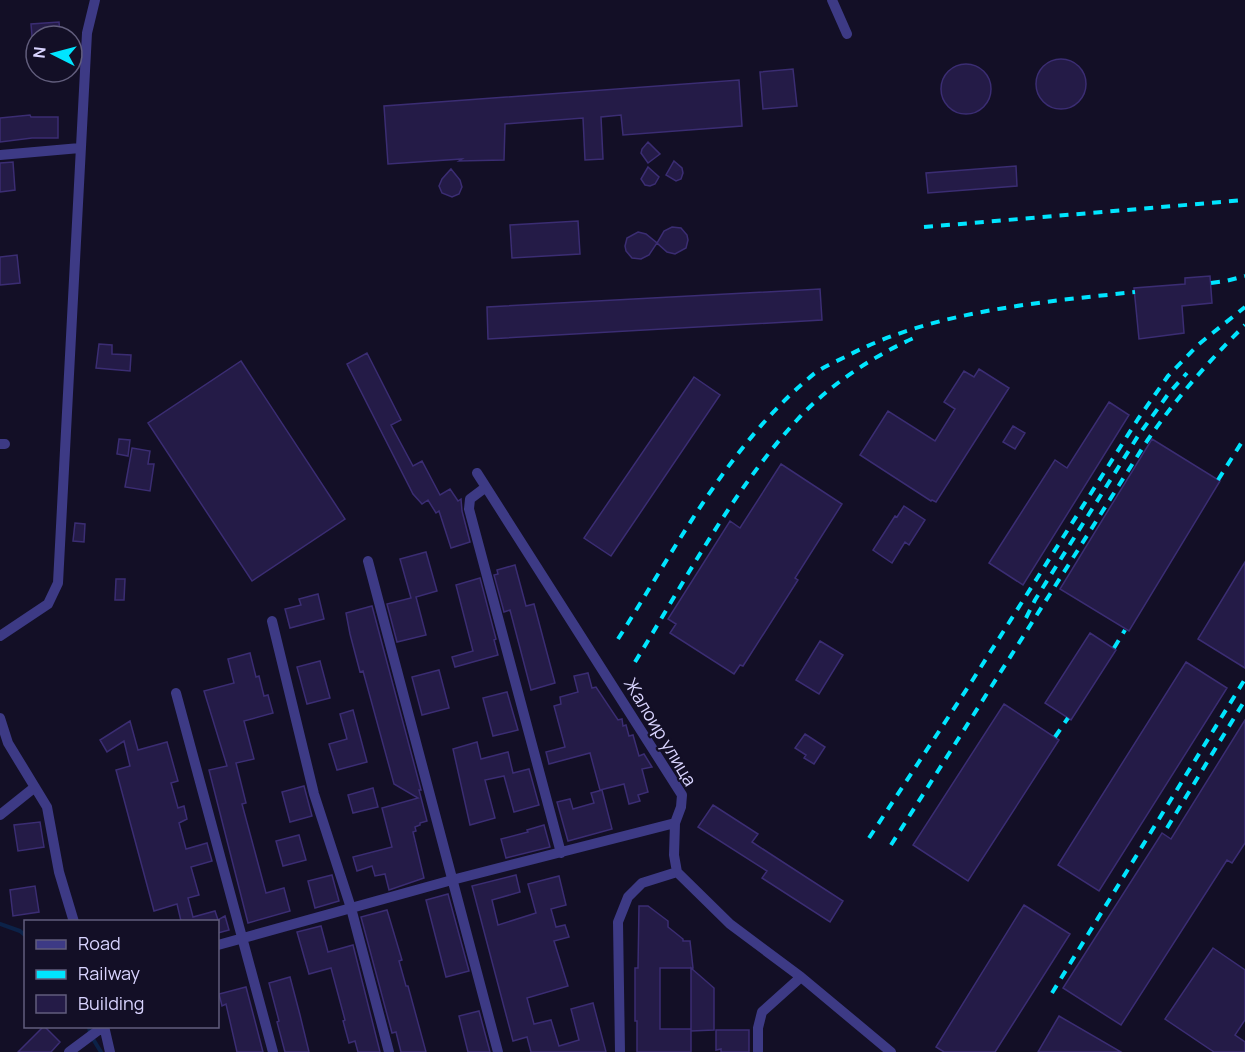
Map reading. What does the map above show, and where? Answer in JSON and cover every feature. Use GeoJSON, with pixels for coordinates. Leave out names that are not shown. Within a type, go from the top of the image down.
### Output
{"type":"FeatureCollection","features":[{"type":"Feature","properties":{"kind":"street"},"geometry":{"type":"LineString","coordinates":[[0,636],[48,604],[58,582],[87,33],[94,0]]}},
{"type":"Feature","properties":{"kind":"street"},"geometry":{"type":"LineString","coordinates":[[832,0],[847,34]]}},
{"type":"Feature","properties":{"kind":"street"},"geometry":{"type":"LineString","coordinates":[[0,155],[80,148]]}},
{"type":"Feature","properties":{"kind":"street","name":"Жалоир улица"},"geometry":{"type":"LineString","coordinates":[[477,473],[682,795],[681,807],[675,823],[674,855],[677,872]]}},
{"type":"Feature","properties":{"kind":"street"},"geometry":{"type":"LineString","coordinates":[[486,487],[470,499],[469,509],[561,853]]}},
{"type":"Feature","properties":{"kind":"street"},"geometry":{"type":"LineString","coordinates":[[368,561],[498,1052]]}},
{"type":"Feature","properties":{"kind":"street"},"geometry":{"type":"LineString","coordinates":[[272,621],[314,794],[351,908],[389,1052]]}},
{"type":"Feature","properties":{"kind":"street"},"geometry":{"type":"LineString","coordinates":[[176,693],[273,1052]]}},
{"type":"Feature","properties":{"kind":"street"},"geometry":{"type":"LineString","coordinates":[[0,718],[8,743],[46,807],[59,872],[74,920]]}},
{"type":"Feature","properties":{"kind":"street"},"geometry":{"type":"LineString","coordinates":[[0,815],[35,787]]}},
{"type":"Feature","properties":{"kind":"street"},"geometry":{"type":"LineString","coordinates":[[219,945],[452,880],[675,823]]}},
{"type":"Feature","properties":{"kind":"street"},"geometry":{"type":"LineString","coordinates":[[620,1052],[618,922],[628,897],[642,883],[677,872],[730,924],[801,977],[891,1052]]}},
{"type":"Feature","properties":{"kind":"street"},"geometry":{"type":"LineString","coordinates":[[758,1052],[762,1012],[801,977]]}},
{"type":"Feature","properties":{"kind":"street"},"geometry":{"type":"LineString","coordinates":[[69,1052],[101,1028]]}},
{"type":"Feature","properties":{"kind":"street"},"geometry":{"type":"LineString","coordinates":[[105,1028],[111,1052]]}},
{"type":"Feature","properties":{"kind":"building"},"geometry":{"type":"Polygon","coordinates":[[[59,22],[59,24],[31,24],[59,22]]]}},
{"type":"Feature","properties":{"kind":"building"},"geometry":{"type":"Polygon","coordinates":[[[1056,59],[1066,59],[1079,66],[1086,79],[1086,89],[1079,102],[1066,109],[1056,109],[1047,105],[1040,98],[1036,89],[1036,79],[1040,70],[1047,63],[1056,59]]]}},
{"type":"Feature","properties":{"kind":"building"},"geometry":{"type":"Polygon","coordinates":[[[961,64],[971,64],[984,71],[991,84],[991,94],[984,107],[971,114],[961,114],[952,110],[945,103],[941,94],[941,84],[945,75],[952,68],[961,64]]]}},
{"type":"Feature","properties":{"kind":"building"},"geometry":{"type":"Polygon","coordinates":[[[793,69],[797,106],[763,109],[760,72],[793,69]]]}},
{"type":"Feature","properties":{"kind":"building"},"geometry":{"type":"Polygon","coordinates":[[[739,80],[742,126],[623,135],[621,115],[601,117],[603,159],[585,160],[583,118],[505,124],[504,160],[459,161],[462,159],[388,164],[384,106],[739,80]]]}},
{"type":"Feature","properties":{"kind":"building"},"geometry":{"type":"Polygon","coordinates":[[[30,115],[31,117],[58,117],[58,138],[0,142],[0,118],[30,115]]]}},
{"type":"Feature","properties":{"kind":"building"},"geometry":{"type":"Polygon","coordinates":[[[648,142],[660,154],[648,163],[641,153],[648,142]]]}},
{"type":"Feature","properties":{"kind":"building"},"geometry":{"type":"Polygon","coordinates":[[[674,161],[682,168],[683,173],[681,179],[676,181],[666,175],[674,161]]]}},
{"type":"Feature","properties":{"kind":"building"},"geometry":{"type":"Polygon","coordinates":[[[13,162],[15,190],[0,192],[0,163],[13,162]]]}},
{"type":"Feature","properties":{"kind":"building"},"geometry":{"type":"Polygon","coordinates":[[[1016,166],[1017,186],[928,193],[926,173],[1016,166]]]}},
{"type":"Feature","properties":{"kind":"building"},"geometry":{"type":"Polygon","coordinates":[[[648,167],[659,177],[655,184],[650,186],[645,185],[641,179],[648,167]]]}},
{"type":"Feature","properties":{"kind":"building"},"geometry":{"type":"Polygon","coordinates":[[[451,169],[460,180],[462,187],[459,194],[452,197],[442,193],[439,186],[451,169]]]}},
{"type":"Feature","properties":{"kind":"building"},"geometry":{"type":"Polygon","coordinates":[[[578,221],[580,254],[512,258],[510,225],[578,221]]]}},
{"type":"Feature","properties":{"kind":"building"},"geometry":{"type":"Polygon","coordinates":[[[672,227],[681,228],[688,240],[686,248],[675,254],[667,252],[657,243],[664,231],[672,227]]]}},
{"type":"Feature","properties":{"kind":"building"},"geometry":{"type":"Polygon","coordinates":[[[638,232],[646,234],[657,243],[649,255],[641,259],[632,258],[625,246],[627,238],[638,232]]]}},
{"type":"Feature","properties":{"kind":"building"},"geometry":{"type":"Polygon","coordinates":[[[17,255],[20,283],[0,285],[0,257],[17,255]]]}},
{"type":"Feature","properties":{"kind":"building"},"geometry":{"type":"Polygon","coordinates":[[[1210,276],[1212,303],[1182,306],[1184,333],[1139,339],[1134,288],[1185,284],[1185,278],[1210,276]]]}},
{"type":"Feature","properties":{"kind":"building"},"geometry":{"type":"Polygon","coordinates":[[[820,289],[822,320],[488,339],[487,307],[820,289]]]}},
{"type":"Feature","properties":{"kind":"building"},"geometry":{"type":"Polygon","coordinates":[[[99,344],[112,345],[112,354],[131,355],[130,371],[96,368],[99,344]]]}},
{"type":"Feature","properties":{"kind":"building"},"geometry":{"type":"Polygon","coordinates":[[[367,353],[401,420],[391,425],[413,466],[422,461],[440,495],[450,489],[458,501],[461,499],[470,542],[451,548],[439,511],[436,513],[428,500],[422,504],[413,494],[347,364],[367,353]]]}},
{"type":"Feature","properties":{"kind":"building"},"geometry":{"type":"Polygon","coordinates":[[[241,361],[345,519],[252,581],[148,423],[241,361]]]}},
{"type":"Feature","properties":{"kind":"building"},"geometry":{"type":"Polygon","coordinates":[[[979,369],[1009,388],[936,502],[860,455],[888,411],[935,441],[955,409],[944,402],[964,371],[974,377],[979,369]]]}},
{"type":"Feature","properties":{"kind":"building"},"geometry":{"type":"Polygon","coordinates":[[[694,377],[720,395],[611,556],[584,538],[694,377]]]}},
{"type":"Feature","properties":{"kind":"building"},"geometry":{"type":"Polygon","coordinates":[[[1109,402],[1129,415],[1023,585],[989,563],[1055,460],[1067,468],[1109,402]]]}},
{"type":"Feature","properties":{"kind":"building"},"geometry":{"type":"Polygon","coordinates":[[[1013,426],[1025,433],[1015,449],[1003,442],[1013,426]]]}},
{"type":"Feature","properties":{"kind":"building"},"geometry":{"type":"Polygon","coordinates":[[[119,439],[130,440],[128,456],[117,454],[119,439]]]}},
{"type":"Feature","properties":{"kind":"building"},"geometry":{"type":"Polygon","coordinates":[[[1152,439],[1220,481],[1129,631],[1060,589],[1152,439]]]}},
{"type":"Feature","properties":{"kind":"building"},"geometry":{"type":"Polygon","coordinates":[[[132,448],[150,451],[148,464],[154,464],[150,491],[125,487],[132,448]]]}},
{"type":"Feature","properties":{"kind":"building"},"geometry":{"type":"Polygon","coordinates":[[[781,464],[842,504],[795,578],[798,580],[743,666],[740,665],[734,674],[670,633],[676,624],[668,619],[730,521],[740,528],[781,464]]]}},
{"type":"Feature","properties":{"kind":"building"},"geometry":{"type":"Polygon","coordinates":[[[904,506],[925,520],[909,545],[905,542],[892,563],[873,550],[904,506]]]}},
{"type":"Feature","properties":{"kind":"building"},"geometry":{"type":"Polygon","coordinates":[[[75,523],[85,524],[84,542],[73,541],[75,523]]]}},
{"type":"Feature","properties":{"kind":"building"},"geometry":{"type":"Polygon","coordinates":[[[426,552],[437,591],[416,597],[426,635],[397,642],[387,604],[411,598],[400,559],[426,552]]]}},
{"type":"Feature","properties":{"kind":"building"},"geometry":{"type":"Polygon","coordinates":[[[1245,562],[1245,668],[1198,639],[1245,562]]]}},
{"type":"Feature","properties":{"kind":"building"},"geometry":{"type":"Polygon","coordinates":[[[515,565],[526,606],[534,604],[555,683],[531,690],[510,610],[504,612],[494,575],[498,574],[497,570],[515,565]]]}},
{"type":"Feature","properties":{"kind":"building"},"geometry":{"type":"Polygon","coordinates":[[[480,578],[498,655],[455,667],[452,657],[473,651],[456,585],[480,578]]]}},
{"type":"Feature","properties":{"kind":"building"},"geometry":{"type":"Polygon","coordinates":[[[116,579],[125,579],[124,600],[115,600],[116,579]]]}},
{"type":"Feature","properties":{"kind":"building"},"geometry":{"type":"Polygon","coordinates":[[[318,594],[324,619],[290,628],[285,609],[301,605],[299,599],[318,594]]]}},
{"type":"Feature","properties":{"kind":"building"},"geometry":{"type":"Polygon","coordinates":[[[372,606],[421,790],[419,790],[427,821],[420,823],[413,832],[424,878],[389,890],[385,874],[375,876],[372,866],[357,871],[353,857],[392,847],[382,808],[418,798],[394,784],[363,671],[360,672],[350,634],[346,613],[372,606]]]}},
{"type":"Feature","properties":{"kind":"building"},"geometry":{"type":"Polygon","coordinates":[[[1090,633],[1116,650],[1071,720],[1045,703],[1090,633]]]}},
{"type":"Feature","properties":{"kind":"building"},"geometry":{"type":"Polygon","coordinates":[[[820,641],[843,655],[819,694],[796,680],[820,641]]]}},
{"type":"Feature","properties":{"kind":"building"},"geometry":{"type":"Polygon","coordinates":[[[250,653],[256,677],[259,676],[264,696],[268,695],[273,713],[244,721],[254,759],[236,763],[246,803],[242,804],[266,893],[284,888],[290,911],[248,923],[209,770],[227,766],[204,691],[234,683],[228,659],[250,653]]]}},
{"type":"Feature","properties":{"kind":"building"},"geometry":{"type":"Polygon","coordinates":[[[320,661],[330,698],[307,704],[297,667],[320,661]]]}},
{"type":"Feature","properties":{"kind":"building"},"geometry":{"type":"Polygon","coordinates":[[[1186,662],[1227,688],[1099,891],[1058,865],[1186,662]]]}},
{"type":"Feature","properties":{"kind":"building"},"geometry":{"type":"Polygon","coordinates":[[[439,670],[449,708],[422,715],[412,677],[439,670]]]}},
{"type":"Feature","properties":{"kind":"building"},"geometry":{"type":"Polygon","coordinates":[[[588,673],[592,688],[596,687],[618,720],[622,719],[629,736],[633,735],[639,756],[644,754],[652,767],[642,769],[648,792],[638,795],[640,801],[629,804],[624,784],[600,790],[590,753],[549,764],[546,752],[565,747],[554,706],[561,704],[560,697],[578,692],[574,676],[588,673]]]}},
{"type":"Feature","properties":{"kind":"building"},"geometry":{"type":"Polygon","coordinates":[[[507,692],[518,730],[493,736],[483,698],[507,692]]]}},
{"type":"Feature","properties":{"kind":"building"},"geometry":{"type":"Polygon","coordinates":[[[1004,704],[1059,740],[968,881],[913,845],[1004,704]]]}},
{"type":"Feature","properties":{"kind":"building"},"geometry":{"type":"Polygon","coordinates":[[[353,710],[367,762],[337,770],[329,744],[347,739],[340,714],[353,710]]]}},
{"type":"Feature","properties":{"kind":"building"},"geometry":{"type":"Polygon","coordinates":[[[1245,720],[1245,843],[1232,863],[1227,860],[1121,1025],[1063,988],[1162,833],[1171,839],[1245,720]]]}},
{"type":"Feature","properties":{"kind":"building"},"geometry":{"type":"Polygon","coordinates":[[[130,721],[138,750],[167,742],[178,781],[171,783],[178,808],[184,806],[187,819],[179,823],[186,849],[207,843],[212,861],[191,867],[199,895],[188,898],[193,917],[215,911],[218,920],[181,920],[177,904],[154,911],[116,770],[130,766],[124,741],[107,752],[100,740],[130,721]]]}},
{"type":"Feature","properties":{"kind":"building"},"geometry":{"type":"Polygon","coordinates":[[[805,734],[825,747],[814,764],[804,758],[806,755],[795,748],[805,734]]]}},
{"type":"Feature","properties":{"kind":"building"},"geometry":{"type":"Polygon","coordinates":[[[477,742],[481,759],[508,752],[513,773],[529,769],[539,805],[514,812],[504,776],[485,780],[495,818],[470,825],[453,749],[477,742]]]}},
{"type":"Feature","properties":{"kind":"building"},"geometry":{"type":"Polygon","coordinates":[[[304,786],[312,816],[290,822],[282,792],[304,786]]]}},
{"type":"Feature","properties":{"kind":"building"},"geometry":{"type":"Polygon","coordinates":[[[373,788],[378,807],[353,813],[348,795],[373,788]]]}},
{"type":"Feature","properties":{"kind":"building"},"geometry":{"type":"Polygon","coordinates":[[[602,790],[612,829],[568,841],[557,802],[570,799],[573,809],[594,803],[591,793],[602,790]]]}},
{"type":"Feature","properties":{"kind":"building"},"geometry":{"type":"Polygon","coordinates":[[[713,805],[758,834],[752,842],[843,901],[830,922],[762,878],[767,871],[698,827],[713,805]]]}},
{"type":"Feature","properties":{"kind":"building"},"geometry":{"type":"Polygon","coordinates":[[[40,822],[44,847],[18,851],[14,825],[40,822]]]}},
{"type":"Feature","properties":{"kind":"building"},"geometry":{"type":"Polygon","coordinates":[[[544,825],[550,847],[506,858],[501,839],[544,825]]]}},
{"type":"Feature","properties":{"kind":"building"},"geometry":{"type":"Polygon","coordinates":[[[299,835],[306,860],[283,866],[276,841],[299,835]]]}},
{"type":"Feature","properties":{"kind":"building"},"geometry":{"type":"Polygon","coordinates":[[[332,875],[339,901],[315,908],[308,881],[332,875]]]}},
{"type":"Feature","properties":{"kind":"building"},"geometry":{"type":"Polygon","coordinates":[[[516,875],[520,892],[492,900],[498,925],[536,913],[528,884],[559,876],[566,905],[551,909],[556,927],[565,925],[569,937],[554,941],[568,986],[527,998],[534,1024],[551,1020],[559,1046],[579,1040],[571,1009],[593,1003],[606,1052],[531,1052],[527,1037],[513,1041],[472,886],[516,875]]]}},
{"type":"Feature","properties":{"kind":"building"},"geometry":{"type":"Polygon","coordinates":[[[35,886],[39,912],[13,916],[10,890],[35,886]]]}},
{"type":"Feature","properties":{"kind":"building"},"geometry":{"type":"Polygon","coordinates":[[[448,894],[469,971],[446,977],[426,900],[448,894]]]}},
{"type":"Feature","properties":{"kind":"building"},"geometry":{"type":"Polygon","coordinates":[[[1024,905],[1070,934],[995,1052],[944,1052],[936,1047],[1024,905]]]}},
{"type":"Feature","properties":{"kind":"building"},"geometry":{"type":"Polygon","coordinates":[[[639,906],[648,906],[668,921],[668,927],[683,941],[690,941],[693,968],[660,968],[660,1029],[691,1029],[691,1052],[637,1052],[635,968],[638,968],[639,906]]]}},
{"type":"Feature","properties":{"kind":"building"},"geometry":{"type":"Polygon","coordinates":[[[387,910],[402,960],[399,961],[426,1052],[401,1052],[396,1032],[392,1033],[361,917],[387,910]]]}},
{"type":"Feature","properties":{"kind":"building"},"geometry":{"type":"Polygon","coordinates":[[[225,916],[229,930],[219,933],[218,920],[225,916]]]}},
{"type":"Feature","properties":{"kind":"building"},"geometry":{"type":"Polygon","coordinates":[[[321,926],[328,952],[353,945],[380,1052],[358,1052],[355,1041],[349,1043],[331,968],[309,974],[297,932],[321,926]]]}},
{"type":"Feature","properties":{"kind":"building"},"geometry":{"type":"Polygon","coordinates":[[[1213,948],[1245,970],[1245,1020],[1235,1035],[1245,1042],[1245,1052],[1214,1052],[1165,1019],[1213,948]]]}},
{"type":"Feature","properties":{"kind":"building"},"geometry":{"type":"Polygon","coordinates":[[[691,968],[714,988],[714,1030],[691,1031],[691,968]]]}},
{"type":"Feature","properties":{"kind":"building"},"geometry":{"type":"Polygon","coordinates":[[[290,977],[309,1052],[285,1052],[277,1022],[279,1021],[269,983],[290,977]]]}},
{"type":"Feature","properties":{"kind":"building"},"geometry":{"type":"Polygon","coordinates":[[[246,987],[263,1052],[237,1052],[226,1004],[222,1006],[219,994],[246,987]]]}},
{"type":"Feature","properties":{"kind":"building"},"geometry":{"type":"Polygon","coordinates":[[[479,1011],[490,1052],[468,1052],[459,1016],[479,1011]]]}},
{"type":"Feature","properties":{"kind":"building"},"geometry":{"type":"Polygon","coordinates":[[[1059,1016],[1121,1052],[1038,1052],[1059,1016]]]}},
{"type":"Feature","properties":{"kind":"building"},"geometry":{"type":"Polygon","coordinates":[[[42,1028],[46,1028],[60,1042],[51,1052],[18,1052],[42,1028]]]}},
{"type":"Feature","properties":{"kind":"building"},"geometry":{"type":"Polygon","coordinates":[[[716,1030],[749,1030],[749,1052],[716,1050],[716,1030]]]}},
{"type":"Feature","properties":{"kind":"waterway"},"geometry":{"type":"LineString","coordinates":[[0,924],[24,934]]}},
{"type":"Feature","properties":{"kind":"waterway"},"geometry":{"type":"LineString","coordinates":[[89,1028],[90,1034],[101,1052]]}},
{"type":"Feature","properties":{"kind":"railway"},"geometry":{"type":"LineString","coordinates":[[924,227],[1245,200]]}},
{"type":"Feature","properties":{"kind":"railway"},"geometry":{"type":"LineString","coordinates":[[1211,283],[1245,276]]}},
{"type":"Feature","properties":{"kind":"railway"},"geometry":{"type":"LineString","coordinates":[[618,639],[683,533],[731,463],[757,431],[815,373],[880,341],[915,328],[988,311],[1135,292]]}},
{"type":"Feature","properties":{"kind":"railway"},"geometry":{"type":"LineString","coordinates":[[869,838],[972,681],[1138,419],[1168,376],[1199,344],[1245,307]]}},
{"type":"Feature","properties":{"kind":"railway"},"geometry":{"type":"LineString","coordinates":[[891,845],[1147,441],[1193,380],[1245,325]]}},
{"type":"Feature","properties":{"kind":"railway"},"geometry":{"type":"LineString","coordinates":[[635,662],[730,506],[773,447],[797,420],[837,383],[884,353],[916,337]]}},
{"type":"Feature","properties":{"kind":"railway"},"geometry":{"type":"LineString","coordinates":[[1026,618],[1138,436],[1169,393],[1187,373]]}},
{"type":"Feature","properties":{"kind":"railway"},"geometry":{"type":"LineString","coordinates":[[1218,480],[1245,437]]}},
{"type":"Feature","properties":{"kind":"railway"},"geometry":{"type":"LineString","coordinates":[[1114,648],[1125,630]]}},
{"type":"Feature","properties":{"kind":"railway"},"geometry":{"type":"LineString","coordinates":[[1052,993],[1245,679]]}},
{"type":"Feature","properties":{"kind":"railway"},"geometry":{"type":"LineString","coordinates":[[1167,828],[1245,700]]}},
{"type":"Feature","properties":{"kind":"railway"},"geometry":{"type":"LineString","coordinates":[[1055,737],[1068,718]]}}]}
